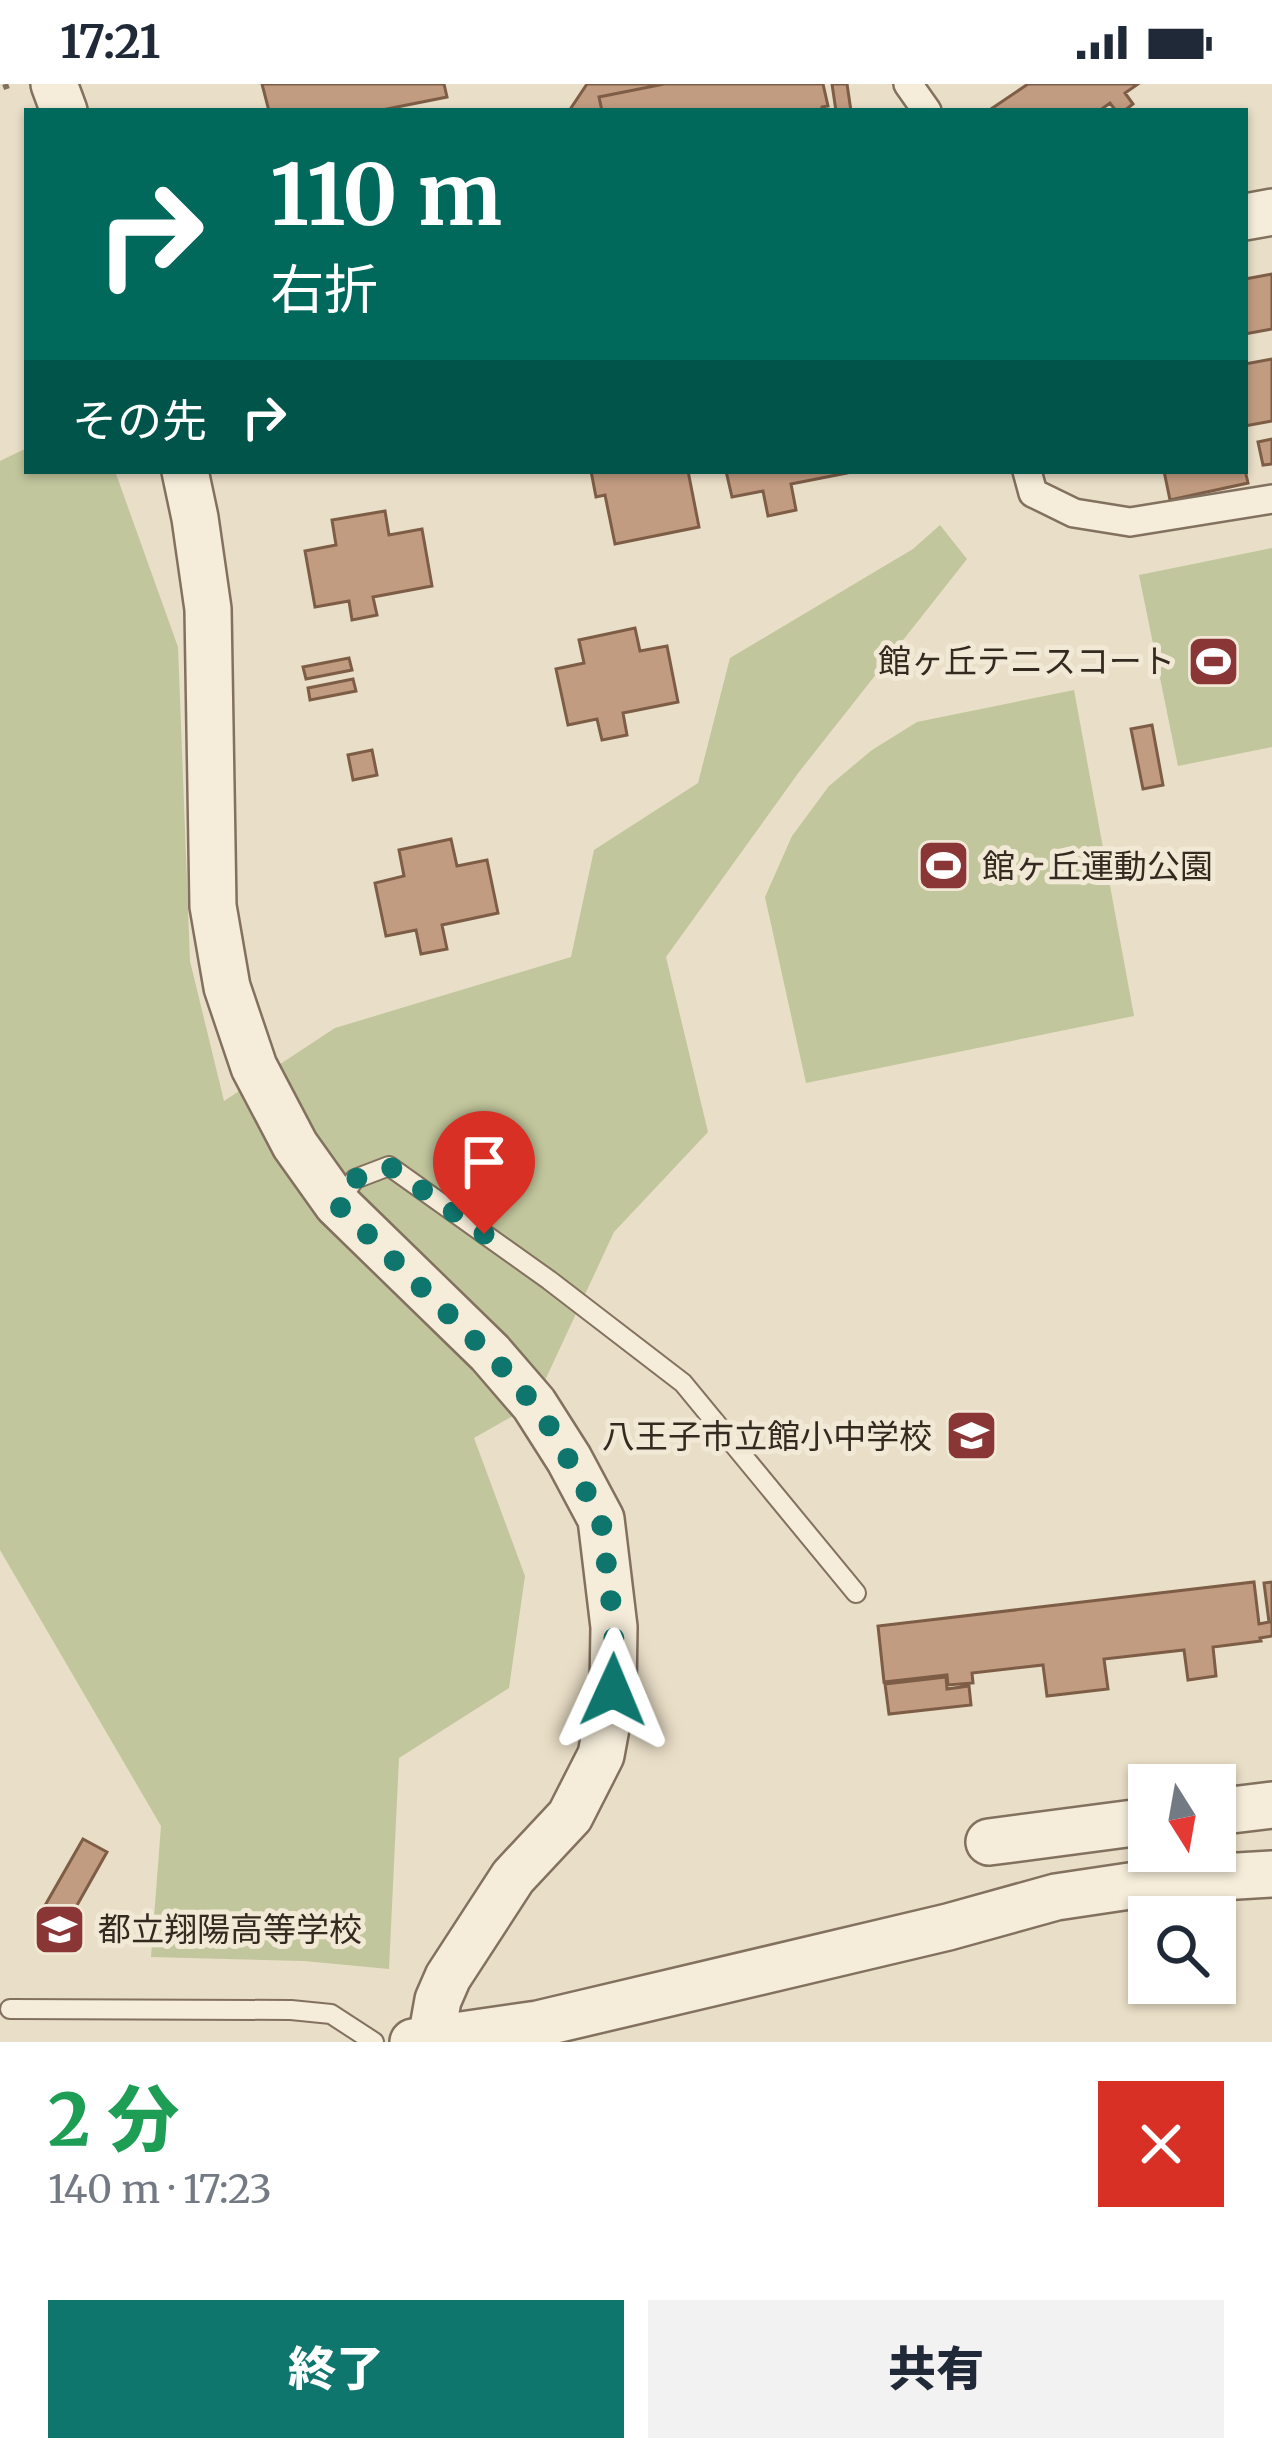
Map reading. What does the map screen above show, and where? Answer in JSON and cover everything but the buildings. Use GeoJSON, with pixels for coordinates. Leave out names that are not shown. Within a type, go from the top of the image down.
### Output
{"type":"FeatureCollection","features":[{"type":"Feature","properties":{"kind":"street"},"geometry":{"type":"LineString","coordinates":[[186,474],[208,609],[212,878],[220,957],[240,1030],[267,1095],[337,1204],[490,1353],[534,1404],[601,1519],[614,1627],[613,1690],[601,1755],[570,1816],[513,1877],[448,1977],[425,2041],[538,2024],[1056,1897],[1170,1880],[1272,1874]]}},
{"type":"Feature","properties":{"kind":"street"},"geometry":{"type":"LineString","coordinates":[[1028,474],[1033,493],[1075,513],[1130,522],[1272,499]]}},
{"type":"Feature","properties":{"kind":"street"},"geometry":{"type":"LineString","coordinates":[[1236,1809],[1272,1805]]}},
{"type":"Feature","properties":{"kind":"street"},"geometry":{"type":"LineString","coordinates":[[989,1842],[1128,1824]]}},
{"type":"Feature","properties":{"kind":"lane"},"geometry":{"type":"LineString","coordinates":[[337,1204],[355,1179],[389,1166],[548,1280],[683,1383],[856,1593]]}},
{"type":"Feature","properties":{"kind":"lane"},"geometry":{"type":"LineString","coordinates":[[10,2009],[291,2010],[331,2014],[374,2042]]}},
{"type":"Feature","properties":{"kind":"green space"},"geometry":{"type":"Polygon","coordinates":[[[24,449],[24,474],[116,474],[178,647],[190,961],[224,1101],[335,1028],[571,957],[594,850],[698,783],[730,658],[913,549],[940,525],[967,559],[799,772],[666,957],[708,1132],[614,1232],[534,1404],[474,1438],[525,1576],[509,1688],[399,1758],[389,1969],[304,1961],[151,1957],[161,1826],[0,1550],[0,461],[24,449]]]}},
{"type":"Feature","properties":{"kind":"green space","name":"館ヶ丘テニスコート"},"geometry":{"type":"Polygon","coordinates":[[[1272,548],[1272,747],[1178,766],[1139,575],[1272,548]]]}},
{"type":"Feature","properties":{"kind":"green space","name":"館ヶ丘運動公園"},"geometry":{"type":"Polygon","coordinates":[[[1074,690],[1134,1016],[806,1083],[765,897],[792,836],[829,786],[872,750],[917,722],[1074,690]]]}},
{"type":"Feature","properties":{"kind":"place","name":"館ヶ丘テニスコート"},"geometry":{"type":"Point","coordinates":[1214,661]}},
{"type":"Feature","properties":{"kind":"place","name":"館ヶ丘運動公園"},"geometry":{"type":"Point","coordinates":[943,866]}},
{"type":"Feature","properties":{"kind":"place","name":"八王子市立館小中学校"},"geometry":{"type":"Point","coordinates":[971,1436]}},
{"type":"Feature","properties":{"kind":"place","name":"都立翔陽高等学校"},"geometry":{"type":"Point","coordinates":[59,1929]}},
{"type":"Feature","properties":{"kind":"route"},"geometry":{"type":"LineString","coordinates":[[484,1234],[389,1166],[355,1179],[337,1204],[513,1378],[569,1459],[601,1519],[614,1627],[613,1690]]}}]}
